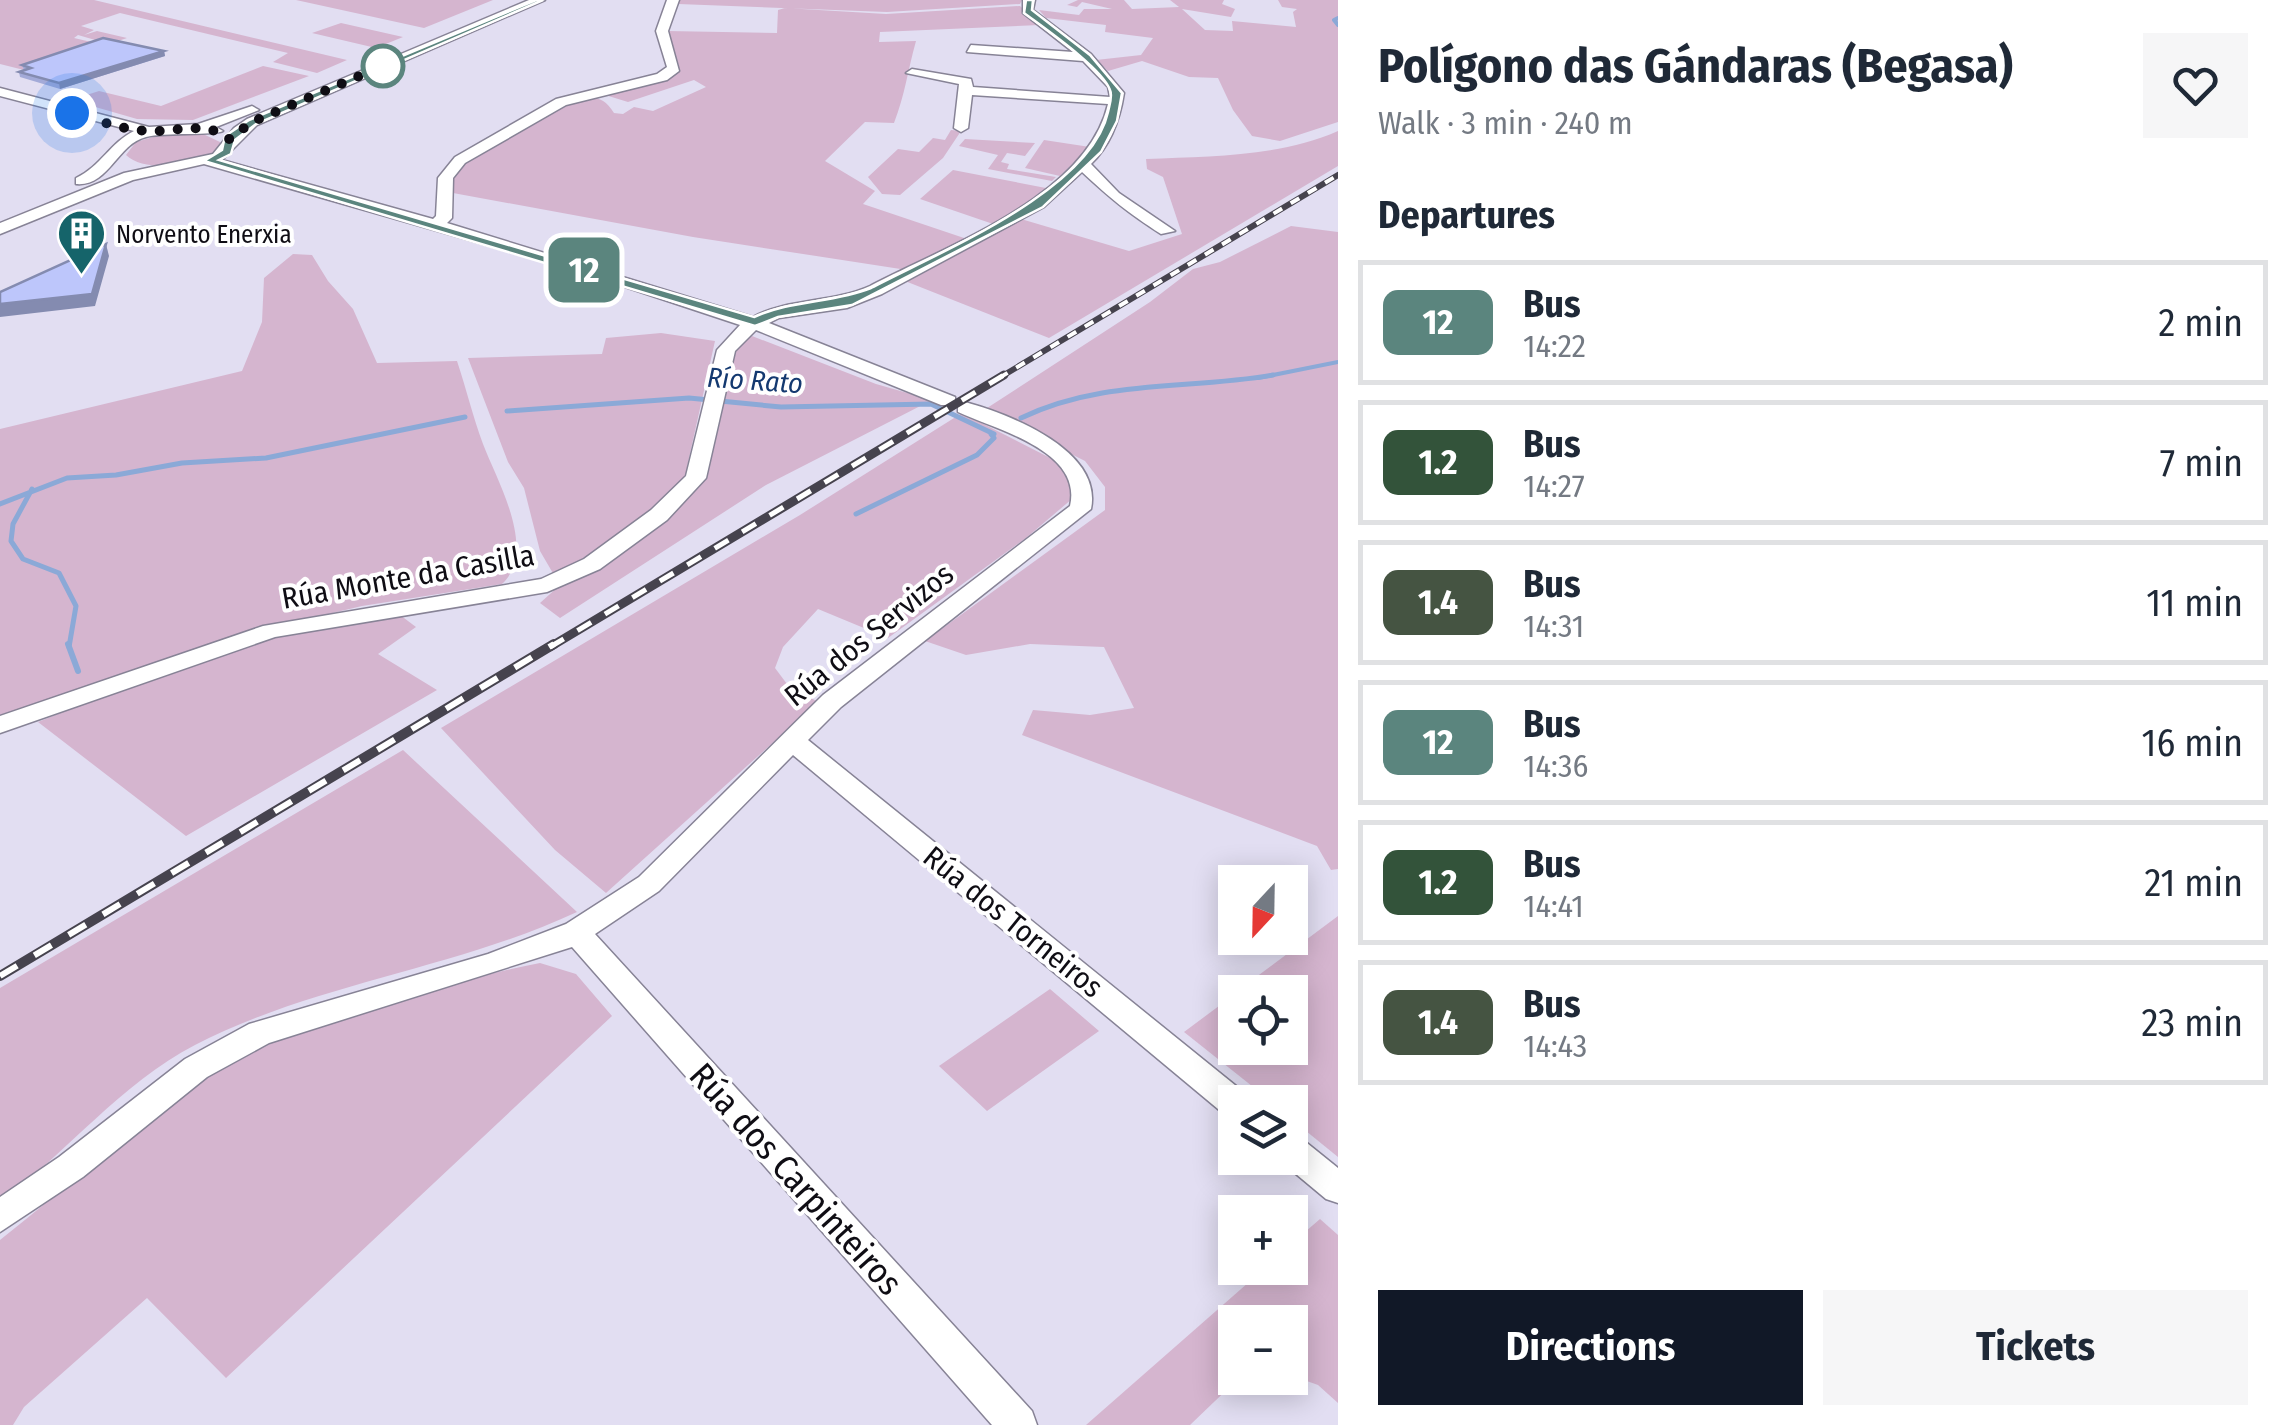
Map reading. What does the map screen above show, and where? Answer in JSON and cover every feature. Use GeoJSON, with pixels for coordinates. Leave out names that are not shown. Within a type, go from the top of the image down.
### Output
{"type":"FeatureCollection","features":[{"type":"Feature","properties":{"kind":"street"},"geometry":{"type":"LineString","coordinates":[[0,92],[152,132],[200,128],[514,0]]}},
{"type":"Feature","properties":{"kind":"street"},"geometry":{"type":"LineString","coordinates":[[0,229],[113,181],[209,161],[227,151],[229,139],[252,122],[538,0]]}},
{"type":"Feature","properties":{"kind":"street"},"geometry":{"type":"LineString","coordinates":[[433,226],[444,218],[444,179],[449,168],[460,160],[561,102],[662,77],[674,68],[662,32],[673,0]]}},
{"type":"Feature","properties":{"kind":"street"},"geometry":{"type":"LineString","coordinates":[[209,161],[755,322],[774,313],[847,302],[876,290],[1039,204],[1097,150],[1116,100],[1114,86],[1086,57],[1027,11],[1029,0]]}},
{"type":"Feature","properties":{"kind":"street"},"geometry":{"type":"LineString","coordinates":[[971,50],[1086,57]]}},
{"type":"Feature","properties":{"kind":"street"},"geometry":{"type":"LineString","coordinates":[[912,73],[966,82],[961,128]]}},
{"type":"Feature","properties":{"kind":"street"},"geometry":{"type":"LineString","coordinates":[[966,91],[1116,100]]}},
{"type":"Feature","properties":{"kind":"street"},"geometry":{"type":"LineString","coordinates":[[0,105],[105,135],[121,148],[130,164],[163,169]]}},
{"type":"Feature","properties":{"kind":"street"},"geometry":{"type":"LineString","coordinates":[[200,128],[229,139]]}},
{"type":"Feature","properties":{"kind":"street"},"geometry":{"type":"LineString","coordinates":[[0,215],[88,178],[108,166],[121,148],[152,132]]}},
{"type":"Feature","properties":{"kind":"street"},"geometry":{"type":"LineString","coordinates":[[1081,167],[1090,168],[1096,180],[1124,203],[1167,231]]}},
{"type":"Feature","properties":{"kind":"street","name":"Rúa dos Servizos"},"geometry":{"type":"LineString","coordinates":[[0,1216],[71,1167],[196,1068],[260,1033],[489,965],[554,944],[576,932],[649,884],[791,740],[863,675],[1080,509],[1087,495],[1086,484],[1078,469],[1060,453],[854,359],[755,322]]}},
{"type":"Feature","properties":{"kind":"street","name":"Rúa Monte da Casilla"},"geometry":{"type":"LineString","coordinates":[[0,725],[270,632],[547,585],[592,564],[658,514],[696,478],[726,350],[755,322]]}},
{"type":"Feature","properties":{"kind":"street","name":"Rúa dos Torneiros"},"geometry":{"type":"LineString","coordinates":[[791,740],[1218,1090]]}},
{"type":"Feature","properties":{"kind":"street","name":"Rúa dos Carpinteiros"},"geometry":{"type":"LineString","coordinates":[[576,932],[1018,1425]]}},
{"type":"Feature","properties":{"kind":"street"},"geometry":{"type":"LineString","coordinates":[[1308,1163],[1338,1188]]}},
{"type":"Feature","properties":{"kind":"shaded area"},"geometry":{"type":"Polygon","coordinates":[[[0,0],[94,0],[347,60],[317,73],[273,62],[288,53],[120,13],[81,26],[94,30],[84,35],[97,31],[127,38],[109,44],[78,35],[74,38],[100,44],[24,70],[0,64],[0,0]]]}},
{"type":"Feature","properties":{"kind":"shaded area"},"geometry":{"type":"Polygon","coordinates":[[[296,0],[493,0],[424,28],[296,0]]]}},
{"type":"Feature","properties":{"kind":"shaded area"},"geometry":{"type":"Polygon","coordinates":[[[680,0],[1022,0],[1020,4],[887,12],[678,4],[680,0]]]}},
{"type":"Feature","properties":{"kind":"shaded area"},"geometry":{"type":"Polygon","coordinates":[[[1078,0],[1124,0],[1132,9],[1179,7],[1170,0],[1224,0],[1222,4],[1235,9],[1231,17],[1182,9],[1205,30],[1233,31],[1232,21],[1296,27],[1293,12],[1297,9],[1282,7],[1278,0],[1338,0],[1338,122],[1280,141],[1252,136],[1233,110],[1218,78],[1189,77],[1142,61],[1108,71],[1096,60],[1141,55],[1153,38],[1105,32],[1106,25],[1046,18],[1039,10],[1079,15],[1084,9],[1112,9],[1082,2],[1077,7],[1067,5],[1078,0]]]}},
{"type":"Feature","properties":{"kind":"shaded area"},"geometry":{"type":"Polygon","coordinates":[[[1020,6],[1040,25],[880,32],[879,42],[916,41],[894,123],[865,122],[825,161],[875,191],[863,204],[967,239],[907,270],[693,237],[453,193],[454,172],[478,153],[581,98],[600,100],[614,113],[623,114],[634,107],[653,111],[706,87],[694,80],[628,102],[602,94],[676,72],[679,66],[667,31],[777,33],[778,10],[785,8],[886,14],[1020,6]]]}},
{"type":"Feature","properties":{"kind":"shaded area"},"geometry":{"type":"Polygon","coordinates":[[[341,23],[403,37],[376,48],[312,33],[341,23]]]}},
{"type":"Feature","properties":{"kind":"shaded area"},"geometry":{"type":"Polygon","coordinates":[[[263,66],[309,76],[193,120],[137,119],[71,100],[99,91],[161,106],[263,66]]]}},
{"type":"Feature","properties":{"kind":"shaded area"},"geometry":{"type":"Polygon","coordinates":[[[951,130],[961,131],[943,158],[900,195],[882,194],[868,177],[898,149],[919,152],[933,138],[945,140],[951,130]]]}},
{"type":"Feature","properties":{"kind":"shaded area"},"geometry":{"type":"Polygon","coordinates":[[[1338,131],[1338,166],[1049,338],[905,281],[1021,219],[1129,251],[1182,234],[1163,177],[1147,169],[1146,159],[1268,150],[1338,131]]]}},
{"type":"Feature","properties":{"kind":"shaded area"},"geometry":{"type":"Polygon","coordinates":[[[167,133],[201,133],[220,142],[220,149],[200,160],[173,166],[146,164],[126,155],[136,142],[167,133]]]}},
{"type":"Feature","properties":{"kind":"shaded area"},"geometry":{"type":"Polygon","coordinates":[[[965,139],[1035,143],[1025,156],[1007,153],[1001,162],[1009,164],[1007,169],[1056,177],[1052,181],[988,169],[998,155],[959,146],[965,139]]]}},
{"type":"Feature","properties":{"kind":"shaded area"},"geometry":{"type":"Polygon","coordinates":[[[1044,140],[1090,147],[1060,176],[1025,168],[1044,140]]]}},
{"type":"Feature","properties":{"kind":"shaded area"},"geometry":{"type":"Polygon","coordinates":[[[953,170],[1051,189],[996,225],[920,199],[953,170]]]}},
{"type":"Feature","properties":{"kind":"shaded area"},"geometry":{"type":"Polygon","coordinates":[[[1291,226],[1338,232],[1338,869],[1331,870],[1317,846],[1022,735],[1033,710],[1090,715],[1134,708],[1104,647],[1030,644],[966,655],[925,641],[1105,510],[1105,487],[1085,461],[984,410],[1150,302],[1193,269],[1220,262],[1291,226]]]}},
{"type":"Feature","properties":{"kind":"shaded area"},"geometry":{"type":"Polygon","coordinates":[[[293,254],[312,255],[353,309],[377,363],[457,361],[479,434],[511,515],[516,535],[512,570],[502,584],[362,606],[261,630],[0,717],[0,429],[242,371],[262,322],[264,278],[293,254]]]}},
{"type":"Feature","properties":{"kind":"shaded area"},"geometry":{"type":"Polygon","coordinates":[[[661,333],[715,341],[687,467],[690,479],[594,557],[554,575],[540,551],[524,488],[508,462],[468,358],[602,354],[606,338],[661,333]]]}},
{"type":"Feature","properties":{"kind":"shaded area"},"geometry":{"type":"Polygon","coordinates":[[[752,336],[876,384],[932,400],[766,485],[560,618],[540,603],[560,585],[605,564],[707,464],[732,351],[752,336]]]}},
{"type":"Feature","properties":{"kind":"shaded area"},"geometry":{"type":"Polygon","coordinates":[[[962,413],[1062,464],[1079,493],[1026,538],[888,638],[818,609],[783,647],[775,668],[787,684],[818,702],[606,893],[555,850],[441,728],[800,515],[962,413]]]}},
{"type":"Feature","properties":{"kind":"shaded area"},"geometry":{"type":"Polygon","coordinates":[[[400,615],[416,627],[378,654],[437,690],[186,836],[38,722],[150,677],[264,639],[400,615]]]}},
{"type":"Feature","properties":{"kind":"shaded area"},"geometry":{"type":"Polygon","coordinates":[[[403,750],[577,912],[483,948],[288,1006],[195,1045],[118,1098],[0,1202],[0,988],[403,750]]]}},
{"type":"Feature","properties":{"kind":"shaded area"},"geometry":{"type":"Polygon","coordinates":[[[1338,916],[1338,1157],[1308,1133],[1308,1085],[1251,1085],[1225,1065],[1308,1065],[1308,975],[1259,975],[1286,955],[1308,955],[1308,938],[1338,916]]]}},
{"type":"Feature","properties":{"kind":"shaded area"},"geometry":{"type":"Polygon","coordinates":[[[540,963],[576,974],[612,1016],[226,1378],[147,1298],[24,1407],[13,1425],[0,1425],[0,1240],[164,1107],[240,1056],[388,1003],[540,963]]]}},
{"type":"Feature","properties":{"kind":"shaded area"},"geometry":{"type":"Polygon","coordinates":[[[1050,989],[1099,1031],[987,1111],[939,1066],[1050,989]]]}},
{"type":"Feature","properties":{"kind":"shaded area"},"geometry":{"type":"Polygon","coordinates":[[[1218,1007],[1218,1059],[1184,1032],[1218,1007]]]}},
{"type":"Feature","properties":{"kind":"shaded area"},"geometry":{"type":"Polygon","coordinates":[[[1320,1219],[1338,1235],[1338,1403],[1308,1381],[1308,1305],[1223,1305],[1246,1285],[1308,1285],[1308,1229],[1320,1219]]]}},
{"type":"Feature","properties":{"kind":"shaded area"},"geometry":{"type":"Polygon","coordinates":[[[1218,1309],[1218,1395],[1221,1395],[1190,1425],[1086,1425],[1218,1309]]]}},
{"type":"Feature","properties":{"kind":"building"},"geometry":{"type":"Polygon","coordinates":[[[103,38],[164,51],[59,83],[19,72],[31,68],[22,65],[103,38]]]}},
{"type":"Feature","properties":{"kind":"building"},"geometry":{"type":"Polygon","coordinates":[[[106,244],[92,294],[0,304],[0,292],[106,244]]]}},
{"type":"Feature","properties":{"kind":"waterway","name":"Río Rato"},"geometry":{"type":"LineString","coordinates":[[1338,18],[1334,20],[1338,25]]}},
{"type":"Feature","properties":{"kind":"waterway","name":"Río Rato"},"geometry":{"type":"LineString","coordinates":[[1273,375],[1338,362]]}},
{"type":"Feature","properties":{"kind":"waterway","name":"Río Rato"},"geometry":{"type":"LineString","coordinates":[[1021,418],[1113,391],[1273,375]]}},
{"type":"Feature","properties":{"kind":"waterway","name":"Río Rato"},"geometry":{"type":"LineString","coordinates":[[1258,378],[1273,375]]}},
{"type":"Feature","properties":{"kind":"waterway","name":"Río Rato"},"geometry":{"type":"LineString","coordinates":[[507,411],[689,398],[781,407],[931,404],[994,434]]}},
{"type":"Feature","properties":{"kind":"waterway","name":"Río Rato"},"geometry":{"type":"LineString","coordinates":[[30,492],[67,478],[116,475],[182,463],[266,458],[465,417]]}},
{"type":"Feature","properties":{"kind":"waterway"},"geometry":{"type":"LineString","coordinates":[[856,514],[977,455],[994,438],[991,434]]}},
{"type":"Feature","properties":{"kind":"waterway","name":"Río Rato"},"geometry":{"type":"LineString","coordinates":[[0,504],[30,492]]}},
{"type":"Feature","properties":{"kind":"waterway"},"geometry":{"type":"LineString","coordinates":[[30,492],[13,524],[11,541],[23,559],[59,573],[76,606],[69,647]]}},
{"type":"Feature","properties":{"kind":"waterway"},"geometry":{"type":"LineString","coordinates":[[69,647],[78,671]]}},
{"type":"Feature","properties":{"kind":"railway"},"geometry":{"type":"LineString","coordinates":[[999,378],[1338,175]]}},
{"type":"Feature","properties":{"kind":"railway"},"geometry":{"type":"LineString","coordinates":[[550,647],[1004,375]]}},
{"type":"Feature","properties":{"kind":"railway"},"geometry":{"type":"LineString","coordinates":[[0,976],[554,644]]}},
{"type":"Feature","properties":{"kind":"bus line","name":"12"},"geometry":{"type":"LineString","coordinates":[[539,0],[252,122],[235,132],[227,151],[209,161],[755,322],[774,313],[847,302],[876,290],[1039,204],[1097,150],[1111,121],[1117,93],[1114,86],[1086,57],[1027,11],[1029,0]]}},
{"type":"Feature","properties":{"kind":"place","name":"Norvento Enerxia"},"geometry":{"type":"Point","coordinates":[81,276]}},
{"type":"Feature","properties":{"kind":"route"},"geometry":{"type":"LineString","coordinates":[[72,113],[152,132],[214,130],[229,139],[252,122],[383,66]]}}]}
